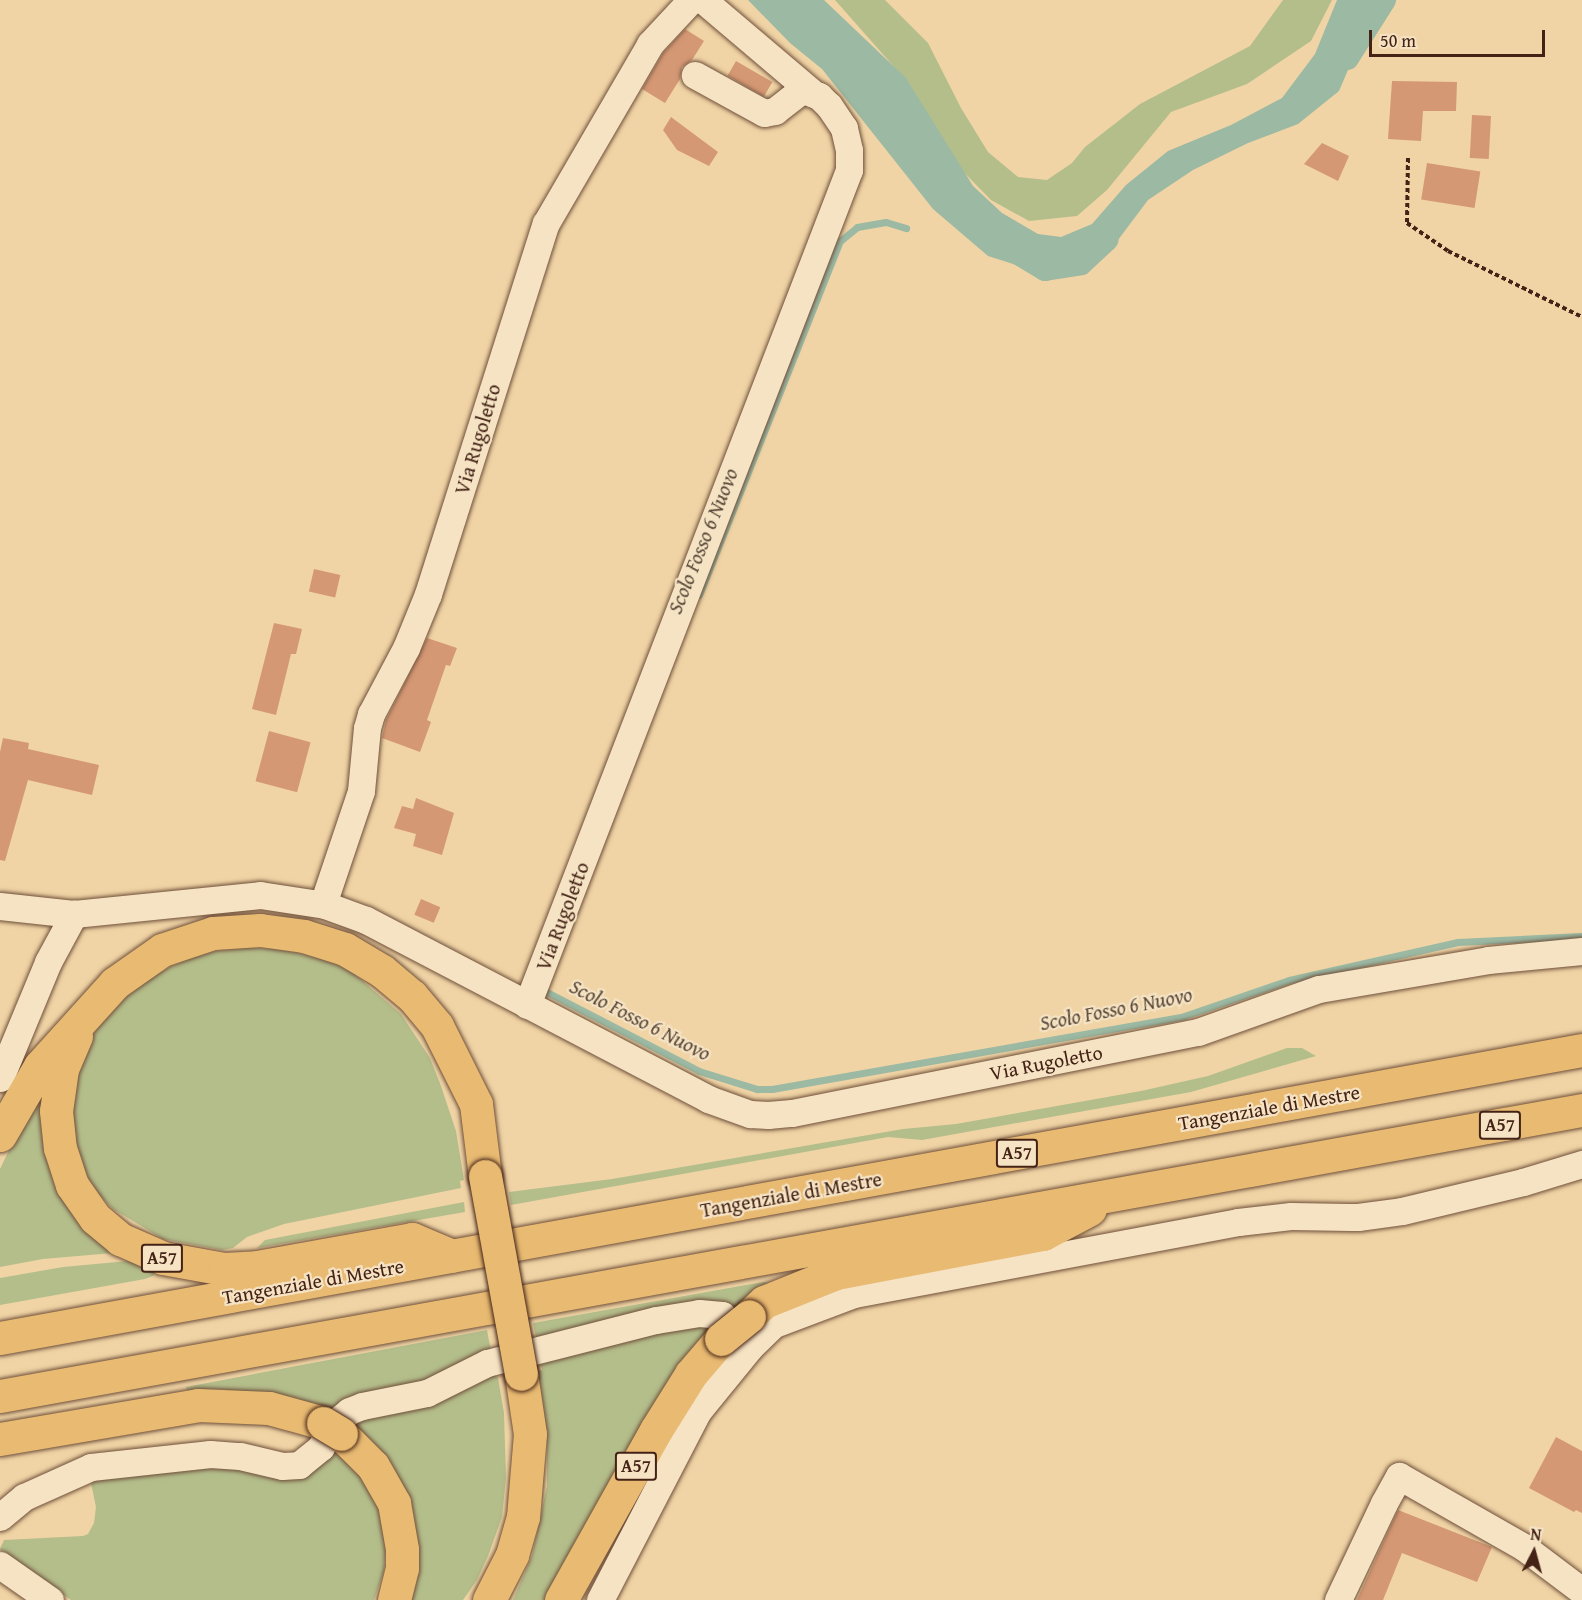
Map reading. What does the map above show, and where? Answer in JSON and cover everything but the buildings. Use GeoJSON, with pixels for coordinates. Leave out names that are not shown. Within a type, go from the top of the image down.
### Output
{"type":"FeatureCollection","features":[{"type":"Feature","properties":{"kind":"highway","name":"A57"},"geometry":{"type":"LineString","coordinates":[[0,1135],[40,1066],[84,1015],[115,983],[162,950],[213,933],[260,930],[304,936],[345,949],[382,971],[412,996],[437,1026],[476,1104],[485,1176],[530,1434],[523,1517],[512,1555],[489,1600]]}},
{"type":"Feature","properties":{"kind":"highway","name":"A57"},"geometry":{"type":"LineString","coordinates":[[84,1015],[62,1069],[56,1111],[60,1148],[72,1185],[95,1218],[120,1239],[163,1258],[224,1269],[257,1267],[412,1239],[452,1256]]}},
{"type":"Feature","properties":{"kind":"highway","name":"Tangenziale di Mestre"},"geometry":{"type":"LineString","coordinates":[[0,1338],[1582,1050]]}},
{"type":"Feature","properties":{"kind":"highway","name":"A57"},"geometry":{"type":"LineString","coordinates":[[0,1396],[1582,1110]]}},
{"type":"Feature","properties":{"kind":"highway","name":"A57"},"geometry":{"type":"LineString","coordinates":[[561,1600],[656,1430],[691,1374],[740,1334],[765,1302],[836,1273],[1043,1234],[1119,1194]]}},
{"type":"Feature","properties":{"kind":"highway"},"geometry":{"type":"LineString","coordinates":[[0,1439],[198,1405],[269,1408],[332,1429],[373,1466],[394,1503],[402,1548],[402,1568],[394,1600]]}},
{"type":"Feature","properties":{"kind":"street","name":"Via Rugoletto"},"geometry":{"type":"LineString","coordinates":[[323,904],[361,791],[367,728],[371,714],[406,648],[428,594],[546,223],[650,44],[691,0]]}},
{"type":"Feature","properties":{"kind":"street","name":"Via Rugoletto"},"geometry":{"type":"LineString","coordinates":[[527,1005],[847,179],[849,150],[844,128],[829,106],[703,0]]}},
{"type":"Feature","properties":{"kind":"street"},"geometry":{"type":"LineString","coordinates":[[695,75],[764,113],[775,111],[799,92],[814,94]]}},
{"type":"Feature","properties":{"kind":"street","name":"Via Rugoletto"},"geometry":{"type":"LineString","coordinates":[[0,906],[74,914],[260,895],[323,904],[366,920],[708,1099],[750,1114],[768,1115],[792,1113],[1198,1032],[1319,989],[1488,960],[1582,951]]}},
{"type":"Feature","properties":{"kind":"street"},"geometry":{"type":"LineString","coordinates":[[0,1078],[48,962],[74,914]]}},
{"type":"Feature","properties":{"kind":"street"},"geometry":{"type":"LineString","coordinates":[[600,1600],[740,1334],[774,1324],[854,1294],[1238,1222],[1291,1216],[1358,1217],[1402,1211],[1523,1182],[1582,1164]]}},
{"type":"Feature","properties":{"kind":"street"},"geometry":{"type":"LineString","coordinates":[[0,1517],[24,1497],[91,1467],[210,1454],[240,1456],[282,1466],[299,1465],[321,1447],[332,1425],[350,1411],[362,1406],[427,1393],[487,1363],[656,1320],[699,1313],[722,1316],[740,1334]]}},
{"type":"Feature","properties":{"kind":"street"},"geometry":{"type":"LineString","coordinates":[[1338,1600],[1399,1476],[1525,1548],[1582,1591]]}},
{"type":"Feature","properties":{"kind":"street"},"geometry":{"type":"LineString","coordinates":[[0,1565],[50,1600]]}},
{"type":"Feature","properties":{"kind":"path"},"geometry":{"type":"LineString","coordinates":[[1408,158],[1407,223],[1448,251],[1582,318]]}},
{"type":"Feature","properties":{"kind":"shaded area"},"geometry":{"type":"Polygon","coordinates":[[[748,0],[824,0],[906,78],[973,186],[1002,213],[1038,234],[1061,237],[1092,224],[1126,185],[1168,151],[1231,125],[1282,98],[1315,54],[1337,0],[1380,0],[1339,91],[1298,124],[1248,143],[1193,170],[1148,200],[1118,240],[1074,267],[1026,268],[988,256],[933,209],[822,69],[790,43],[748,0]]]}},
{"type":"Feature","properties":{"kind":"shaded area"},"geometry":{"type":"Polygon","coordinates":[[[835,0],[885,0],[928,43],[961,108],[988,152],[1018,177],[1047,180],[1072,163],[1085,147],[1140,104],[1250,46],[1283,0],[1332,0],[1311,41],[1247,84],[1171,112],[1107,190],[1077,216],[1029,221],[991,200],[936,144],[910,85],[835,0]]]}},
{"type":"Feature","properties":{"kind":"shaded area"},"geometry":{"type":"Polygon","coordinates":[[[248,948],[281,949],[328,961],[352,972],[401,1014],[430,1058],[441,1086],[456,1131],[464,1180],[460,1181],[461,1188],[284,1224],[247,1237],[233,1248],[222,1250],[163,1239],[113,1209],[95,1191],[78,1157],[69,1110],[71,1088],[86,1048],[99,1025],[120,1002],[144,982],[168,968],[190,958],[216,951],[248,948]]]}},
{"type":"Feature","properties":{"kind":"shaded area"},"geometry":{"type":"Polygon","coordinates":[[[1287,1048],[1302,1048],[1316,1056],[1191,1092],[922,1140],[888,1137],[511,1205],[509,1192],[612,1179],[903,1129],[956,1124],[1141,1091],[1208,1076],[1287,1048]]]}},
{"type":"Feature","properties":{"kind":"shaded area"},"geometry":{"type":"Polygon","coordinates":[[[40,1085],[49,1142],[155,1272],[153,1276],[145,1279],[0,1305],[0,1278],[63,1267],[128,1261],[113,1253],[43,1259],[0,1267],[0,1169],[40,1085]]]}},
{"type":"Feature","properties":{"kind":"shaded area"},"geometry":{"type":"Polygon","coordinates":[[[464,1202],[465,1212],[257,1248],[265,1240],[464,1202]]]}},
{"type":"Feature","properties":{"kind":"shaded area"},"geometry":{"type":"Polygon","coordinates":[[[763,1282],[771,1283],[733,1309],[537,1342],[533,1323],[763,1282]]]}},
{"type":"Feature","properties":{"kind":"shaded area"},"geometry":{"type":"Polygon","coordinates":[[[692,1318],[711,1327],[675,1370],[545,1600],[513,1600],[532,1556],[547,1486],[547,1441],[538,1371],[542,1370],[539,1356],[692,1318]]]}},
{"type":"Feature","properties":{"kind":"shaded area"},"geometry":{"type":"Polygon","coordinates":[[[487,1330],[492,1357],[328,1413],[278,1394],[216,1389],[187,1391],[186,1387],[487,1330]]]}},
{"type":"Feature","properties":{"kind":"shaded area"},"geometry":{"type":"Polygon","coordinates":[[[495,1375],[498,1378],[504,1413],[506,1478],[502,1517],[488,1556],[477,1580],[463,1600],[401,1600],[407,1581],[347,1422],[459,1383],[495,1375]]]}},
{"type":"Feature","properties":{"kind":"shaded area"},"geometry":{"type":"Polygon","coordinates":[[[332,1435],[380,1503],[386,1545],[384,1571],[374,1600],[71,1600],[0,1549],[4,1540],[88,1534],[94,1523],[96,1507],[91,1483],[95,1474],[199,1457],[285,1472],[332,1435]]]}},
{"type":"Feature","properties":{"kind":"waterway"},"geometry":{"type":"LineString","coordinates":[[1347,58],[1384,0]]}},
{"type":"Feature","properties":{"kind":"waterway","name":"Scolo Fosso 6 Nuovo"},"geometry":{"type":"LineString","coordinates":[[699,595],[840,241],[857,227],[886,222],[906,228]]}},
{"type":"Feature","properties":{"kind":"waterway"},"geometry":{"type":"LineString","coordinates":[[1015,251],[1045,269],[1081,263],[1107,239]]}},
{"type":"Feature","properties":{"kind":"waterway","name":"Scolo Fosso 6 Nuovo"},"geometry":{"type":"LineString","coordinates":[[545,985],[543,990],[699,1071],[757,1089],[772,1089],[1184,1016],[1289,980],[1458,942],[1582,936]]}}]}
